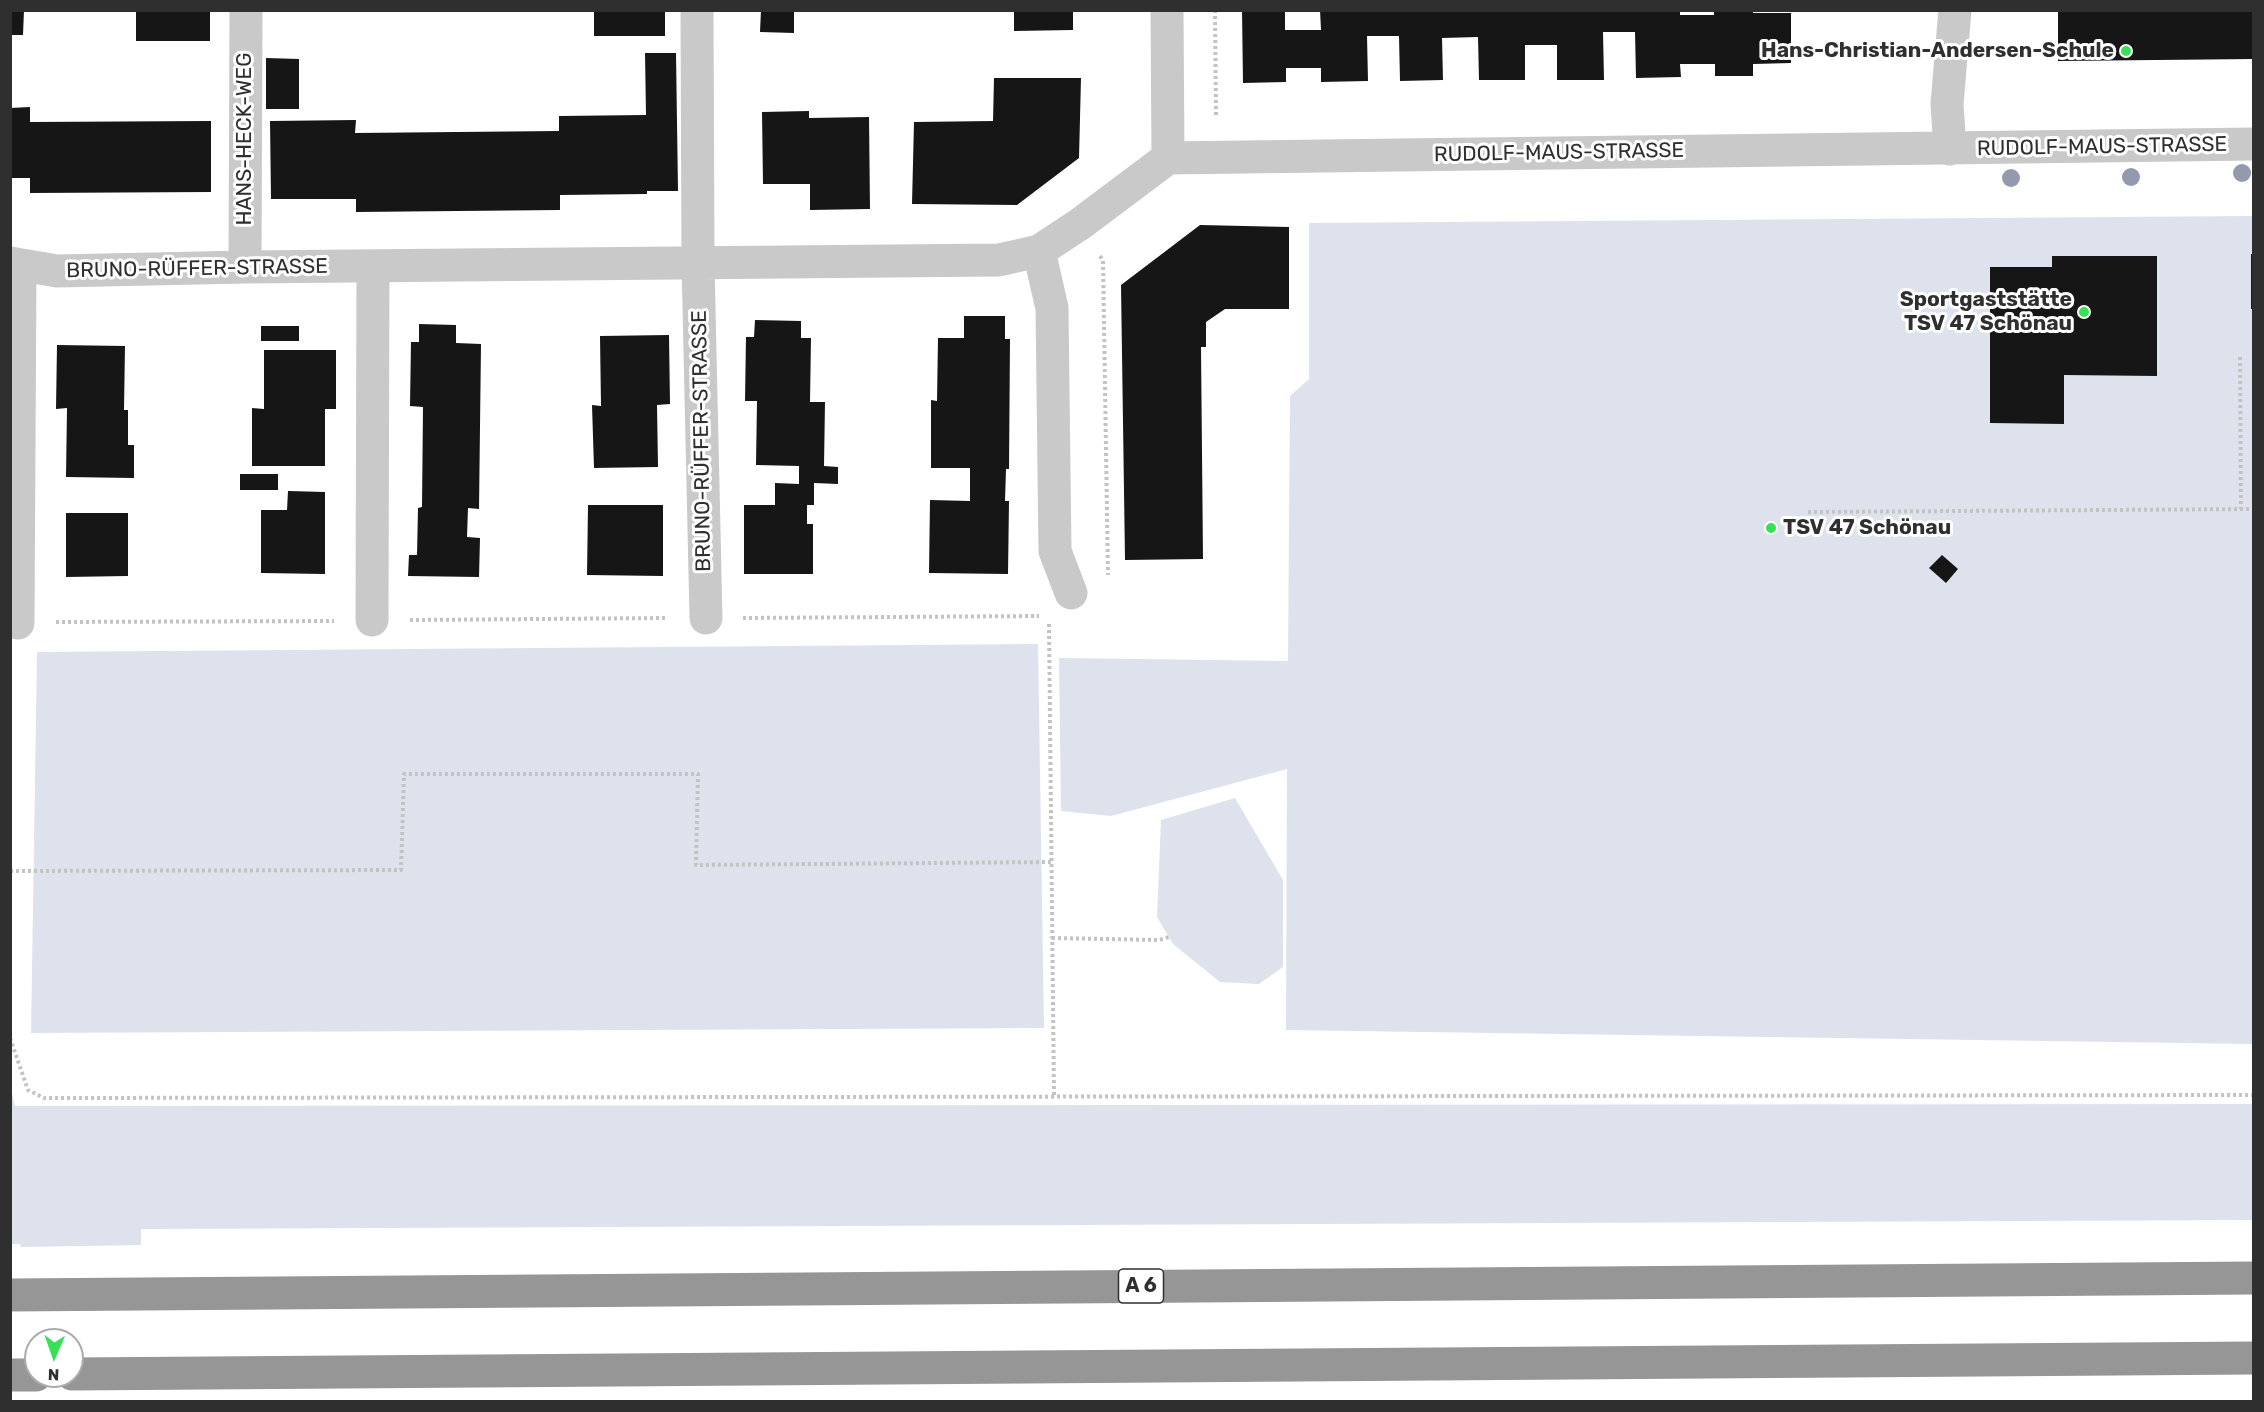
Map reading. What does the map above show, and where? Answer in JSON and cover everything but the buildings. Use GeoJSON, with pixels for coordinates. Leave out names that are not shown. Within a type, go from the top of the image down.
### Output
{"type":"FeatureCollection","features":[{"type":"Feature","properties":{"kind":"highway","name":"A 6"},"geometry":{"type":"LineString","coordinates":[[20,1295],[2253,1278]]}},
{"type":"Feature","properties":{"kind":"highway"},"geometry":{"type":"LineString","coordinates":[[84,1374],[2253,1358]]}},
{"type":"Feature","properties":{"kind":"street","name":"HANS-HECK-WEG"},"geometry":{"type":"LineString","coordinates":[[245,267],[246,10]]}},
{"type":"Feature","properties":{"kind":"street"},"geometry":{"type":"LineString","coordinates":[[697,10],[698,263]]}},
{"type":"Feature","properties":{"kind":"street"},"geometry":{"type":"LineString","coordinates":[[1167,10],[1168,158]]}},
{"type":"Feature","properties":{"kind":"street","name":"RUDOLF-MAUS-STRASSE"},"geometry":{"type":"LineString","coordinates":[[1950,149],[1947,104],[1955,10]]}},
{"type":"Feature","properties":{"kind":"street","name":"RUDOLF-MAUS-STRASSE"},"geometry":{"type":"LineString","coordinates":[[1168,158],[2253,144]]}},
{"type":"Feature","properties":{"kind":"street","name":"BRUNO-RÜFFER-STRASSE"},"geometry":{"type":"LineString","coordinates":[[18,623],[15,265],[57,271],[245,267],[999,260],[1039,251],[1080,224],[1168,158]]}},
{"type":"Feature","properties":{"kind":"street"},"geometry":{"type":"LineString","coordinates":[[1039,251],[1052,308],[1055,551],[1071,593]]}},
{"type":"Feature","properties":{"kind":"street","name":"BRUNO-RÜFFER-STRASSE"},"geometry":{"type":"LineString","coordinates":[[698,263],[706,618]]}},
{"type":"Feature","properties":{"kind":"street"},"geometry":{"type":"LineString","coordinates":[[372,620],[373,266]]}},
{"type":"Feature","properties":{"kind":"path"},"geometry":{"type":"LineString","coordinates":[[1215,10],[1216,115]]}},
{"type":"Feature","properties":{"kind":"path"},"geometry":{"type":"LineString","coordinates":[[1080,224],[1103,260],[1108,579]]}},
{"type":"Feature","properties":{"kind":"path"},"geometry":{"type":"LineString","coordinates":[[2240,357],[2241,509]]}},
{"type":"Feature","properties":{"kind":"path"},"geometry":{"type":"LineString","coordinates":[[1808,512],[2253,509]]}},
{"type":"Feature","properties":{"kind":"path"},"geometry":{"type":"LineString","coordinates":[[18,623],[1049,616],[1054,1097]]}},
{"type":"Feature","properties":{"kind":"path"},"geometry":{"type":"LineString","coordinates":[[10,871],[401,870],[404,774],[698,774],[696,865],[1051,862]]}},
{"type":"Feature","properties":{"kind":"path"},"geometry":{"type":"LineString","coordinates":[[1052,938],[1159,940],[1169,937]]}},
{"type":"Feature","properties":{"kind":"path"},"geometry":{"type":"LineString","coordinates":[[10,1038],[13,1057],[28,1090],[44,1098],[2253,1095]]}},
{"type":"Feature","properties":{"kind":"shaded area","name":"TSV 47 Schönau"},"geometry":{"type":"Polygon","coordinates":[[[2253,216],[2253,1044],[1286,1030],[1287,769],[1111,816],[1061,811],[1059,658],[1288,661],[1290,396],[1309,379],[1309,223],[2253,216]]]}},
{"type":"Feature","properties":{"kind":"shaded area"},"geometry":{"type":"Polygon","coordinates":[[[1038,644],[1044,1028],[31,1033],[37,652],[1038,644]]]}},
{"type":"Feature","properties":{"kind":"shaded area"},"geometry":{"type":"Polygon","coordinates":[[[1235,798],[1283,880],[1283,967],[1259,984],[1220,982],[1173,944],[1157,917],[1161,820],[1235,798]]]}},
{"type":"Feature","properties":{"kind":"shaded area"},"geometry":{"type":"Polygon","coordinates":[[[11,1089],[15,1106],[2253,1104],[2253,1220],[141,1229],[141,1245],[21,1247],[20,1244],[11,1244],[11,1089]]]}},
{"type":"Feature","properties":{"kind":"place","name":"Hans-Christian-Andersen-Schule"},"geometry":{"type":"Point","coordinates":[2126,51]}},
{"type":"Feature","properties":{"kind":"place","name":"Sportgaststätte TSV 47 Schönau"},"geometry":{"type":"Point","coordinates":[2084,312]}},
{"type":"Feature","properties":{"kind":"place","name":"TSV 47 Schönau"},"geometry":{"type":"Point","coordinates":[1771,528]}}]}
